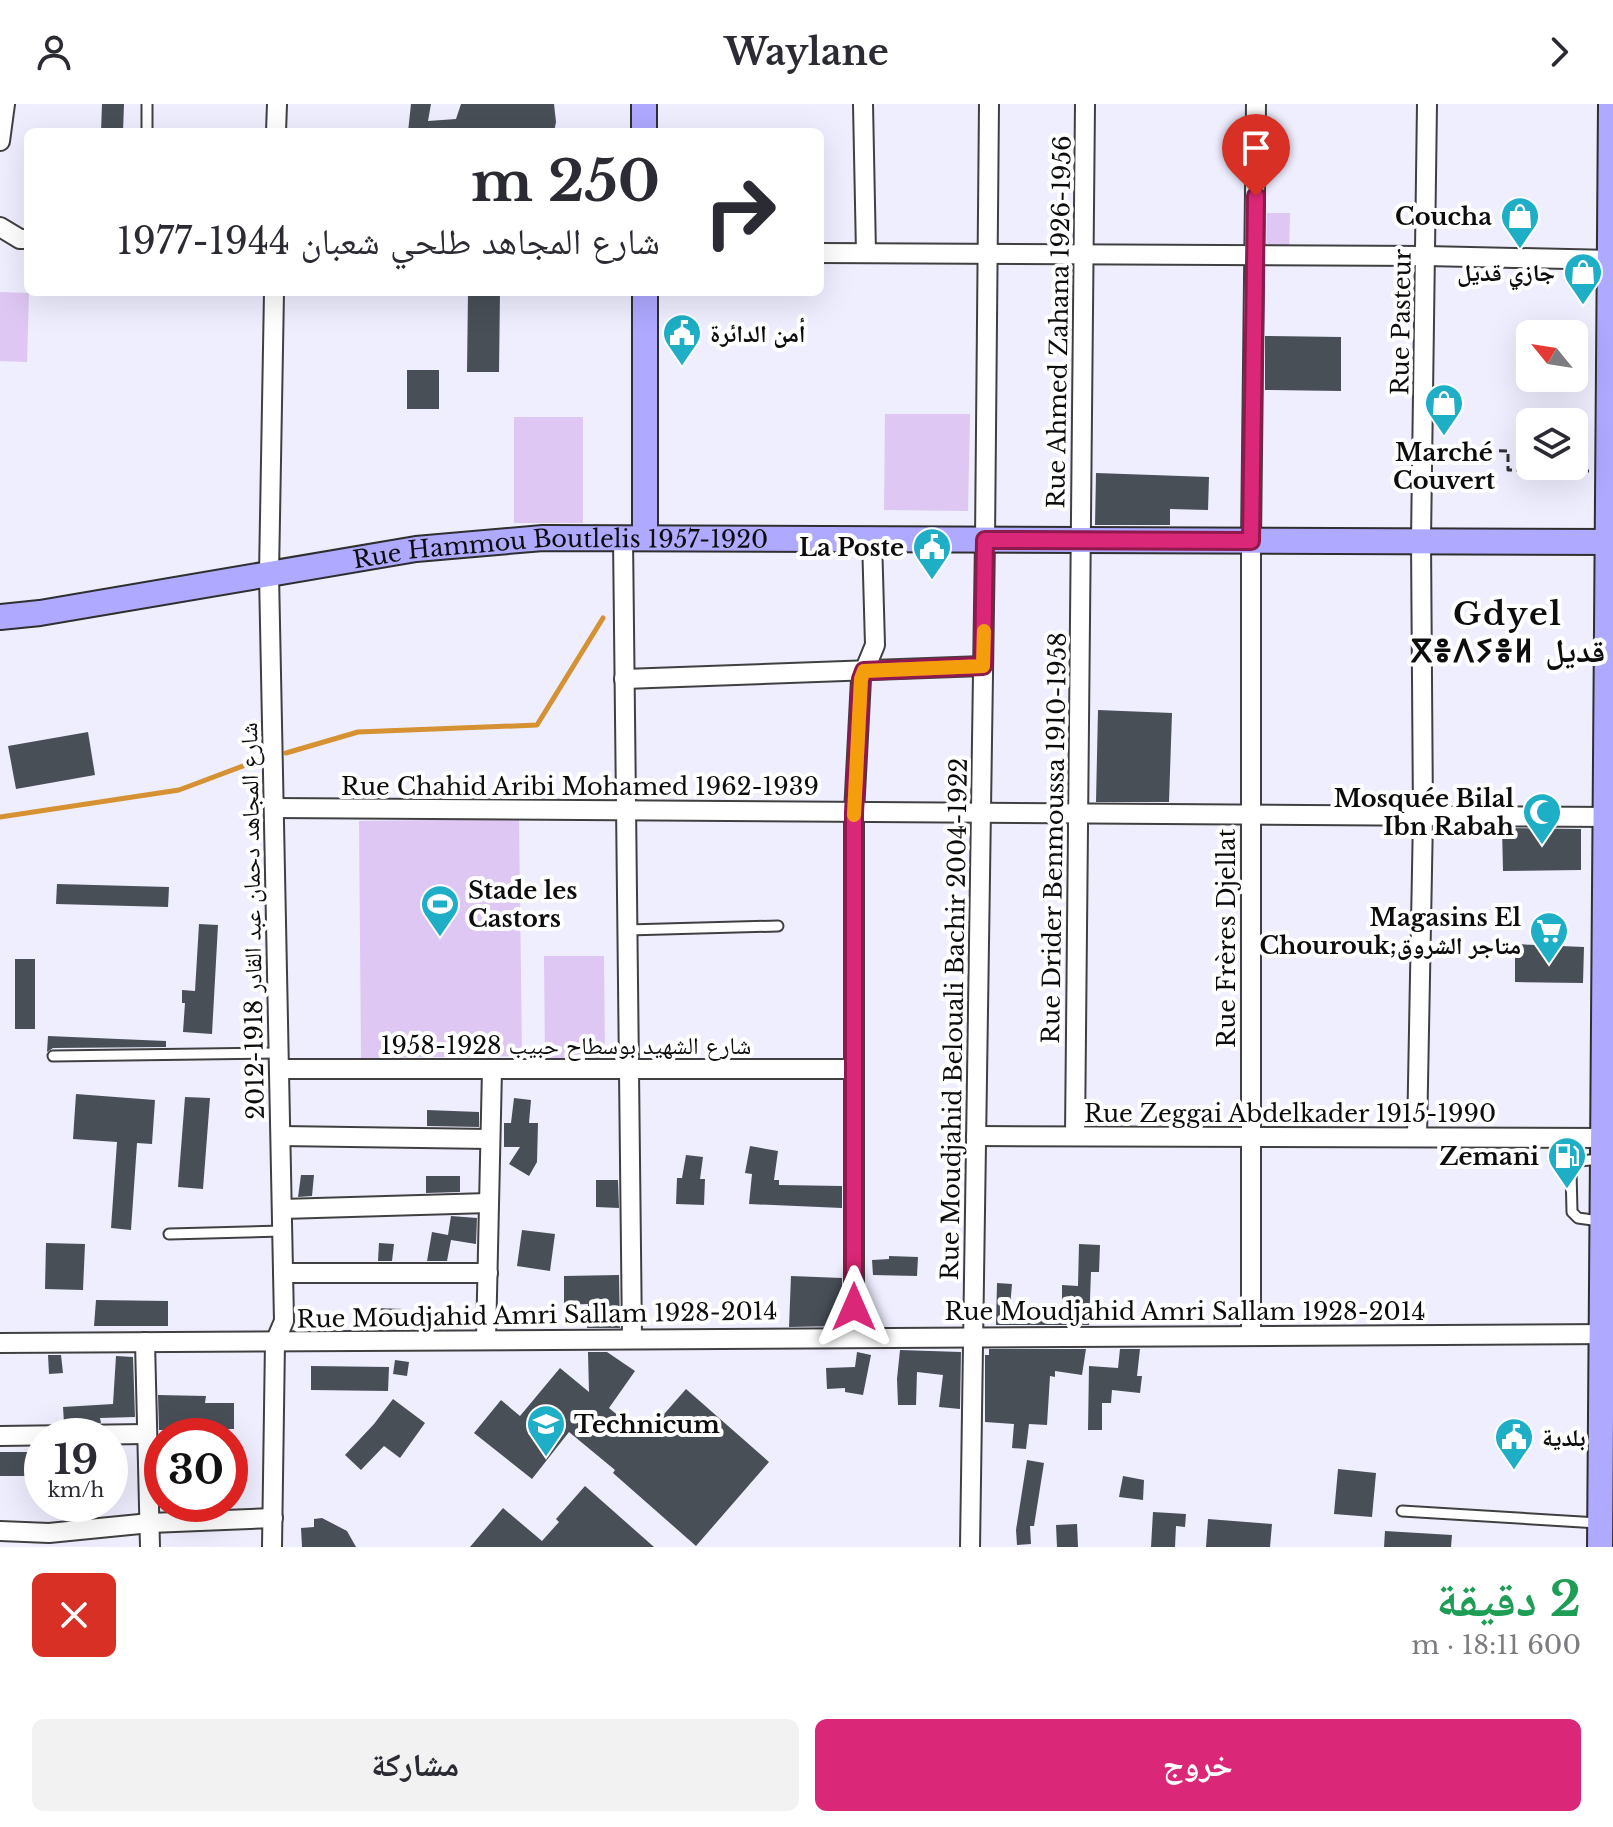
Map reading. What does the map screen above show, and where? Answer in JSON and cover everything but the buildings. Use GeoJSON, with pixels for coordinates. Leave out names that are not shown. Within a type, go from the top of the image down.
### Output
{"type":"FeatureCollection","features":[{"type":"Feature","properties":{"kind":"main road"},"geometry":{"type":"LineString","coordinates":[[644,104],[644,128]]}},
{"type":"Feature","properties":{"kind":"main road"},"geometry":{"type":"LineString","coordinates":[[1599,1535],[1608,1334],[1603,1222],[1607,1145],[1610,817],[1611,104]]}},
{"type":"Feature","properties":{"kind":"main road"},"geometry":{"type":"LineString","coordinates":[[634,538],[645,296]]}},
{"type":"Feature","properties":{"kind":"main road","name":"Rue Hammou Boutlelis 1957-1920"},"geometry":{"type":"LineString","coordinates":[[0,617],[40,613],[416,549],[543,538],[1610,542]]}},
{"type":"Feature","properties":{"kind":"street"},"geometry":{"type":"LineString","coordinates":[[0,141],[5,104]]}},
{"type":"Feature","properties":{"kind":"street"},"geometry":{"type":"LineString","coordinates":[[276,128],[277,104]]}},
{"type":"Feature","properties":{"kind":"street"},"geometry":{"type":"LineString","coordinates":[[863,104],[866,253]]}},
{"type":"Feature","properties":{"kind":"street","name":"Rue Moudjahid Belouali Bachir 2004-1922"},"geometry":{"type":"LineString","coordinates":[[970,1547],[989,104]]}},
{"type":"Feature","properties":{"kind":"street","name":"Rue Ahmed Zahana 1926-1956"},"geometry":{"type":"LineString","coordinates":[[1081,540],[1085,104]]}},
{"type":"Feature","properties":{"kind":"street","name":"Rue Frères Djellat"},"geometry":{"type":"LineString","coordinates":[[1251,1335],[1251,541],[1256,104]]}},
{"type":"Feature","properties":{"kind":"street","name":"Rue Pasteur"},"geometry":{"type":"LineString","coordinates":[[1417,1137],[1423,817],[1421,540],[1427,104]]}},
{"type":"Feature","properties":{"kind":"street"},"geometry":{"type":"LineString","coordinates":[[0,227],[24,239]]}},
{"type":"Feature","properties":{"kind":"street"},"geometry":{"type":"LineString","coordinates":[[824,253],[1612,260]]}},
{"type":"Feature","properties":{"kind":"street","name":"شارع المجاهد دحمان عبد القادر 1918-2012"},"geometry":{"type":"LineString","coordinates":[[272,1547],[275,1342],[284,1321],[269,574],[274,296]]}},
{"type":"Feature","properties":{"kind":"street"},"geometry":{"type":"LineString","coordinates":[[632,1338],[624,679],[634,538]]}},
{"type":"Feature","properties":{"kind":"street"},"geometry":{"type":"LineString","coordinates":[[854,1336],[854,813],[861,679],[875,645],[872,539]]}},
{"type":"Feature","properties":{"kind":"street","name":"Rue Drider Benmoussa 1910-1958"},"geometry":{"type":"LineString","coordinates":[[1075,1136],[1081,540]]}},
{"type":"Feature","properties":{"kind":"street"},"geometry":{"type":"LineString","coordinates":[[624,679],[983,666]]}},
{"type":"Feature","properties":{"kind":"street","name":"Rue Chahid Aribi Mohamed 1962-1939"},"geometry":{"type":"LineString","coordinates":[[274,808],[1610,817]]}},
{"type":"Feature","properties":{"kind":"street","name":"شارع الشهيد بوسطاح حبيب 1928-1958"},"geometry":{"type":"LineString","coordinates":[[279,1061],[492,1069],[854,1069]]}},
{"type":"Feature","properties":{"kind":"street"},"geometry":{"type":"LineString","coordinates":[[486,1340],[492,1069]]}},
{"type":"Feature","properties":{"kind":"street"},"geometry":{"type":"LineString","coordinates":[[281,1136],[490,1139]]}},
{"type":"Feature","properties":{"kind":"street","name":"Rue Zeggai Abdelkader 1915-1990"},"geometry":{"type":"LineString","coordinates":[[976,1136],[1417,1137],[1607,1145]]}},
{"type":"Feature","properties":{"kind":"street"},"geometry":{"type":"LineString","coordinates":[[282,1209],[489,1203]]}},
{"type":"Feature","properties":{"kind":"street"},"geometry":{"type":"LineString","coordinates":[[283,1273],[488,1273]]}},
{"type":"Feature","properties":{"kind":"street","name":"Rue Moudjahid Amri Sallam 1928-2014"},"geometry":{"type":"LineString","coordinates":[[0,1343],[1608,1334]]}},
{"type":"Feature","properties":{"kind":"street"},"geometry":{"type":"LineString","coordinates":[[145,1342],[146,1418]]}},
{"type":"Feature","properties":{"kind":"street"},"geometry":{"type":"LineString","coordinates":[[0,1436],[144,1434]]}},
{"type":"Feature","properties":{"kind":"street"},"geometry":{"type":"LineString","coordinates":[[0,1531],[49,1540],[150,1523],[273,1518]]}},
{"type":"Feature","properties":{"kind":"street"},"geometry":{"type":"LineString","coordinates":[[150,1523],[150,1547]]}},
{"type":"Feature","properties":{"kind":"lane"},"geometry":{"type":"LineString","coordinates":[[147,104],[147,128]]}},
{"type":"Feature","properties":{"kind":"lane"},"geometry":{"type":"LineString","coordinates":[[627,930],[778,926]]}},
{"type":"Feature","properties":{"kind":"lane"},"geometry":{"type":"LineString","coordinates":[[53,1056],[279,1061]]}},
{"type":"Feature","properties":{"kind":"lane"},"geometry":{"type":"LineString","coordinates":[[169,1234],[282,1231]]}},
{"type":"Feature","properties":{"kind":"lane"},"geometry":{"type":"LineString","coordinates":[[1402,1511],[1599,1535]]}},
{"type":"Feature","properties":{"kind":"path"},"geometry":{"type":"LineString","coordinates":[[1422,449],[1508,451],[1508,470],[1609,471]]}},
{"type":"Feature","properties":{"kind":"shaded area"},"geometry":{"type":"Polygon","coordinates":[[[1267,213],[1290,213],[1289,254],[1266,253],[1267,213]]]}},
{"type":"Feature","properties":{"kind":"shaded area"},"geometry":{"type":"Polygon","coordinates":[[[0,292],[24,293],[24,296],[29,296],[27,362],[0,361],[0,292]]]}},
{"type":"Feature","properties":{"kind":"shaded area"},"geometry":{"type":"Polygon","coordinates":[[[885,414],[970,414],[968,511],[884,510],[885,414]]]}},
{"type":"Feature","properties":{"kind":"shaded area"},"geometry":{"type":"Polygon","coordinates":[[[514,417],[583,417],[583,523],[514,523],[514,417]]]}},
{"type":"Feature","properties":{"kind":"shaded area","name":"Stade les Castors"},"geometry":{"type":"Polygon","coordinates":[[[519,819],[522,1056],[361,1058],[359,821],[519,819]]]}},
{"type":"Feature","properties":{"kind":"shaded area"},"geometry":{"type":"Polygon","coordinates":[[[544,956],[604,956],[605,1061],[545,1063],[544,956]]]}},
{"type":"Feature","properties":{"kind":"waterway"},"geometry":{"type":"LineString","coordinates":[[286,753],[358,732],[537,725],[603,618]]}},
{"type":"Feature","properties":{"kind":"waterway"},"geometry":{"type":"LineString","coordinates":[[0,817],[179,790],[259,760]]}},
{"type":"Feature","properties":{"kind":"slow traffic"},"geometry":{"type":"LineString","coordinates":[[854,815],[861,679],[864,671],[983,666],[984,631]]}},
{"type":"Feature","properties":{"kind":"place","name":"Coucha"},"geometry":{"type":"Point","coordinates":[1520,250]}},
{"type":"Feature","properties":{"kind":"place","name":"جازي قديل"},"geometry":{"type":"Point","coordinates":[1583,306]}},
{"type":"Feature","properties":{"kind":"place","name":"أمن الدائرة"},"geometry":{"type":"Point","coordinates":[682,367]}},
{"type":"Feature","properties":{"kind":"place","name":"Marché Couvert"},"geometry":{"type":"Point","coordinates":[1444,437]}},
{"type":"Feature","properties":{"kind":"place","name":"La Poste"},"geometry":{"type":"Point","coordinates":[932,581]}},
{"type":"Feature","properties":{"kind":"place","name":"Mosquée Bilal Ibn Rabah"},"geometry":{"type":"Point","coordinates":[1542,846]}},
{"type":"Feature","properties":{"kind":"place","name":"Stade les Castors"},"geometry":{"type":"Point","coordinates":[440,938]}},
{"type":"Feature","properties":{"kind":"place","name":"Magasins El Chourouk;متاجر الشروق"},"geometry":{"type":"Point","coordinates":[1549,965]}},
{"type":"Feature","properties":{"kind":"place","name":"Zemani"},"geometry":{"type":"Point","coordinates":[1567,1190]}},
{"type":"Feature","properties":{"kind":"place","name":"Technicum"},"geometry":{"type":"Point","coordinates":[546,1458]}},
{"type":"Feature","properties":{"kind":"place","name":"بلدية"},"geometry":{"type":"Point","coordinates":[1514,1471]}},
{"type":"Feature","properties":{"kind":"district","name":"Gdyel ⴳⴻⴷⵢⴻⵍ قديل"},"geometry":{"type":"Point","coordinates":[1508,632]}},
{"type":"Feature","properties":{"kind":"route"},"geometry":{"type":"LineString","coordinates":[[854,1307],[854,813],[861,679],[864,671],[983,666],[985,540],[1251,541],[1256,196]]}}]}
